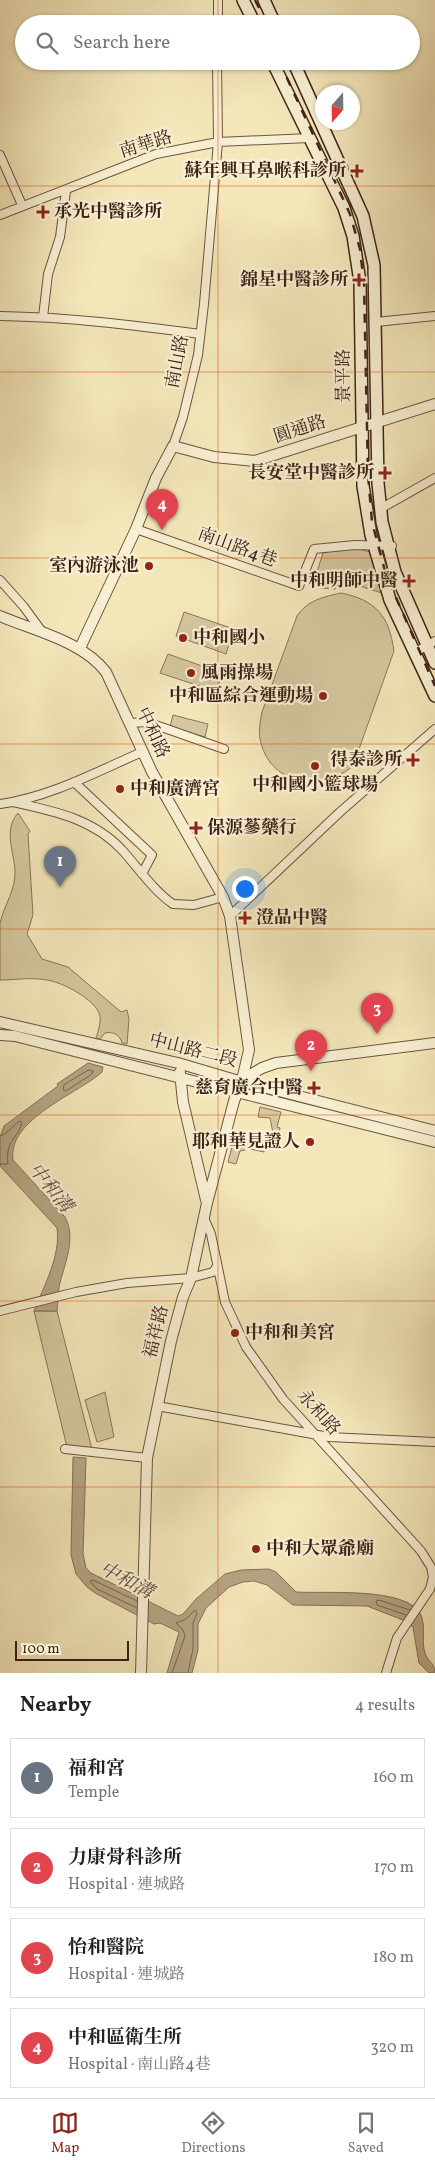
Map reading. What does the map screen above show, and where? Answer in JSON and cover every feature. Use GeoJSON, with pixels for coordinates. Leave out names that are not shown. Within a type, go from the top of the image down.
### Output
{"type":"FeatureCollection","features":[{"type":"Feature","properties":{"kind":"main road"},"geometry":{"type":"LineString","coordinates":[[244,0],[251,15]]}},
{"type":"Feature","properties":{"kind":"main road"},"geometry":{"type":"LineString","coordinates":[[264,0],[271,15]]}},
{"type":"Feature","properties":{"kind":"main road","name":"景平路"},"geometry":{"type":"LineString","coordinates":[[276,70],[344,208],[358,258],[363,486],[373,546],[390,600],[435,696]]}},
{"type":"Feature","properties":{"kind":"main road","name":"景平路"},"geometry":{"type":"LineString","coordinates":[[296,70],[363,216],[374,265],[376,422],[380,509],[405,599],[431,644],[435,662]]}},
{"type":"Feature","properties":{"kind":"street"},"geometry":{"type":"LineString","coordinates":[[218,0],[218,15]]}},
{"type":"Feature","properties":{"kind":"street","name":"南山路"},"geometry":{"type":"LineString","coordinates":[[80,648],[136,529],[156,478],[173,446],[183,418],[193,378],[200,334],[218,142],[217,70]]}},
{"type":"Feature","properties":{"kind":"street","name":"南華路"},"geometry":{"type":"LineString","coordinates":[[0,216],[22,205],[66,191],[91,178],[156,154],[218,142],[309,138]]}},
{"type":"Feature","properties":{"kind":"street"},"geometry":{"type":"LineString","coordinates":[[0,155],[22,205]]}},
{"type":"Feature","properties":{"kind":"street"},"geometry":{"type":"LineString","coordinates":[[44,317],[48,274],[60,237],[66,191]]}},
{"type":"Feature","properties":{"kind":"street"},"geometry":{"type":"LineString","coordinates":[[0,316],[44,317],[200,334]]}},
{"type":"Feature","properties":{"kind":"street"},"geometry":{"type":"LineString","coordinates":[[376,322],[435,316]]}},
{"type":"Feature","properties":{"kind":"street","name":"圓通路"},"geometry":{"type":"LineString","coordinates":[[173,446],[214,457],[255,461],[435,404]]}},
{"type":"Feature","properties":{"kind":"street"},"geometry":{"type":"LineString","coordinates":[[380,509],[435,478]]}},
{"type":"Feature","properties":{"kind":"street","name":"南山路4巷"},"geometry":{"type":"LineString","coordinates":[[136,529],[299,586],[314,549],[355,545],[391,546]]}},
{"type":"Feature","properties":{"kind":"street"},"geometry":{"type":"LineString","coordinates":[[0,580],[24,607],[44,634]]}},
{"type":"Feature","properties":{"kind":"street","name":"中和路"},"geometry":{"type":"LineString","coordinates":[[0,616],[80,648],[95,658],[106,672],[142,752],[223,897],[230,916],[249,1050],[238,1091]]}},
{"type":"Feature","properties":{"kind":"street"},"geometry":{"type":"LineString","coordinates":[[414,652],[431,644]]}},
{"type":"Feature","properties":{"kind":"street"},"geometry":{"type":"LineString","coordinates":[[130,723],[147,722],[224,749]]}},
{"type":"Feature","properties":{"kind":"street"},"geometry":{"type":"LineString","coordinates":[[230,916],[340,812],[435,729]]}},
{"type":"Feature","properties":{"kind":"street"},"geometry":{"type":"LineString","coordinates":[[0,804],[30,798],[74,782],[142,752]]}},
{"type":"Feature","properties":{"kind":"street"},"geometry":{"type":"LineString","coordinates":[[74,782],[152,855],[142,874]]}},
{"type":"Feature","properties":{"kind":"street"},"geometry":{"type":"LineString","coordinates":[[13,802],[65,814],[90,825],[107,836],[142,874],[174,904],[194,905],[223,897]]}},
{"type":"Feature","properties":{"kind":"street","name":"中山路二段"},"geometry":{"type":"LineString","coordinates":[[0,1022],[178,1062],[435,1131]]}},
{"type":"Feature","properties":{"kind":"street","name":"中山路二段"},"geometry":{"type":"LineString","coordinates":[[0,1035],[15,1036],[435,1142]]}},
{"type":"Feature","properties":{"kind":"street"},"geometry":{"type":"LineString","coordinates":[[242,1080],[262,1068],[276,1063],[435,1042]]}},
{"type":"Feature","properties":{"kind":"street"},"geometry":{"type":"LineString","coordinates":[[178,1062],[183,1102],[207,1203]]}},
{"type":"Feature","properties":{"kind":"street","name":"福祥路"},"geometry":{"type":"LineString","coordinates":[[141,1673],[147,1458],[157,1406],[183,1297],[191,1278],[207,1203],[238,1091]]}},
{"type":"Feature","properties":{"kind":"street","name":"永和路"},"geometry":{"type":"LineString","coordinates":[[204,1218],[211,1234],[225,1302],[246,1347],[274,1387],[315,1435],[421,1551],[431,1567],[433,1577],[430,1589],[404,1624],[391,1654],[386,1673]]}},
{"type":"Feature","properties":{"kind":"street"},"geometry":{"type":"LineString","coordinates":[[0,1311],[127,1283],[191,1278],[213,1272],[217,1266]]}},
{"type":"Feature","properties":{"kind":"street"},"geometry":{"type":"LineString","coordinates":[[157,1406],[315,1435],[435,1442]]}},
{"type":"Feature","properties":{"kind":"street"},"geometry":{"type":"LineString","coordinates":[[65,1449],[147,1458]]}},
{"type":"Feature","properties":{"kind":"shaded area"},"geometry":{"type":"Polygon","coordinates":[[[351,547],[370,552],[382,593],[341,580],[335,589],[312,587],[323,553],[351,547]]]}},
{"type":"Feature","properties":{"kind":"shaded area","name":"中和區綜合運動場"},"geometry":{"type":"Polygon","coordinates":[[[341,593],[363,600],[379,612],[389,628],[394,651],[353,766],[341,774],[328,779],[300,780],[287,776],[276,768],[267,757],[260,735],[262,712],[297,616],[311,603],[341,593]]]}},
{"type":"Feature","properties":{"kind":"shaded area"},"geometry":{"type":"Polygon","coordinates":[[[184,612],[234,629],[226,654],[176,636],[184,612]]]}},
{"type":"Feature","properties":{"kind":"shaded area","name":"風雨操場"},"geometry":{"type":"Polygon","coordinates":[[[168,654],[222,673],[217,692],[160,673],[168,654]]]}},
{"type":"Feature","properties":{"kind":"shaded area"},"geometry":{"type":"Polygon","coordinates":[[[173,715],[208,724],[205,737],[170,727],[173,715]]]}},
{"type":"Feature","properties":{"kind":"shaded area"},"geometry":{"type":"Polygon","coordinates":[[[18,813],[30,831],[28,834],[33,915],[27,934],[42,959],[68,967],[121,1012],[127,1010],[129,1019],[127,1044],[122,1043],[118,1036],[113,1033],[105,1033],[100,1039],[96,1038],[100,1021],[97,1010],[86,998],[70,988],[53,981],[41,979],[0,980],[0,923],[14,885],[15,871],[10,834],[11,826],[18,813]]]}},
{"type":"Feature","properties":{"kind":"shaded area"},"geometry":{"type":"Polygon","coordinates":[[[260,1107],[281,1112],[277,1127],[280,1128],[276,1146],[274,1145],[272,1150],[265,1148],[264,1152],[250,1149],[240,1151],[236,1164],[228,1162],[232,1147],[274,1138],[270,1118],[258,1117],[260,1107]]]}},
{"type":"Feature","properties":{"kind":"shaded area"},"geometry":{"type":"Polygon","coordinates":[[[34,1311],[57,1311],[92,1449],[67,1447],[34,1311]]]}},
{"type":"Feature","properties":{"kind":"shaded area"},"geometry":{"type":"Polygon","coordinates":[[[105,1392],[114,1437],[97,1442],[85,1400],[105,1392]]]}},
{"type":"Feature","properties":{"kind":"water"},"geometry":{"type":"Polygon","coordinates":[[[88,1063],[103,1067],[102,1072],[32,1120],[21,1132],[14,1145],[13,1160],[65,1217],[70,1234],[70,1243],[59,1287],[57,1311],[34,1311],[54,1260],[58,1238],[57,1228],[0,1166],[0,1137],[4,1126],[58,1086],[57,1084],[88,1063]]]}},
{"type":"Feature","properties":{"kind":"water"},"geometry":{"type":"Polygon","coordinates":[[[73,1457],[86,1458],[83,1554],[86,1568],[91,1573],[178,1616],[183,1614],[196,1599],[225,1574],[241,1570],[269,1569],[276,1572],[296,1592],[363,1593],[400,1599],[413,1606],[421,1615],[424,1649],[426,1656],[434,1667],[435,1673],[429,1673],[419,1663],[413,1627],[403,1620],[367,1606],[293,1605],[267,1585],[254,1581],[243,1582],[229,1587],[206,1608],[198,1624],[198,1650],[192,1673],[167,1673],[179,1632],[160,1623],[154,1624],[95,1593],[76,1574],[71,1555],[73,1457]]]}},
{"type":"Feature","properties":{"kind":"railway"},"geometry":{"type":"LineString","coordinates":[[255,0],[262,15]]}},
{"type":"Feature","properties":{"kind":"railway"},"geometry":{"type":"LineString","coordinates":[[283,70],[350,214],[360,249],[364,284],[368,474],[372,522],[386,575],[435,686]]}},
{"type":"Feature","properties":{"kind":"place","name":"蘇年興耳鼻喉科診所"},"geometry":{"type":"Point","coordinates":[357,171]}},
{"type":"Feature","properties":{"kind":"place","name":"承光中醫診所"},"geometry":{"type":"Point","coordinates":[43,212]}},
{"type":"Feature","properties":{"kind":"place","name":"錦星中醫診所"},"geometry":{"type":"Point","coordinates":[359,280]}},
{"type":"Feature","properties":{"kind":"place","name":"長安堂中醫診所"},"geometry":{"type":"Point","coordinates":[385,473]}},
{"type":"Feature","properties":{"kind":"place","name":"中和區衛生所"},"geometry":{"type":"Point","coordinates":[162,530]}},
{"type":"Feature","properties":{"kind":"place","name":"室內游泳池"},"geometry":{"type":"Point","coordinates":[149,566]}},
{"type":"Feature","properties":{"kind":"place","name":"中和明師中醫"},"geometry":{"type":"Point","coordinates":[409,581]}},
{"type":"Feature","properties":{"kind":"place","name":"中和國小"},"geometry":{"type":"Point","coordinates":[183,638]}},
{"type":"Feature","properties":{"kind":"place","name":"風雨操場"},"geometry":{"type":"Point","coordinates":[191,673]}},
{"type":"Feature","properties":{"kind":"place","name":"中和區綜合運動場"},"geometry":{"type":"Point","coordinates":[323,696]}},
{"type":"Feature","properties":{"kind":"place","name":"得泰診所"},"geometry":{"type":"Point","coordinates":[413,760]}},
{"type":"Feature","properties":{"kind":"place","name":"中和國小籃球場"},"geometry":{"type":"Point","coordinates":[315,766]}},
{"type":"Feature","properties":{"kind":"place","name":"中和廣濟宮"},"geometry":{"type":"Point","coordinates":[120,789]}},
{"type":"Feature","properties":{"kind":"place","name":"保源蔘藥行"},"geometry":{"type":"Point","coordinates":[196,828]}},
{"type":"Feature","properties":{"kind":"place","name":"福和宮"},"geometry":{"type":"Point","coordinates":[60,887]}},
{"type":"Feature","properties":{"kind":"place","name":"澄品中醫"},"geometry":{"type":"Point","coordinates":[245,918]}},
{"type":"Feature","properties":{"kind":"place","name":"怡和醫院"},"geometry":{"type":"Point","coordinates":[377,1034]}},
{"type":"Feature","properties":{"kind":"place","name":"力康骨科診所"},"geometry":{"type":"Point","coordinates":[311,1071]}},
{"type":"Feature","properties":{"kind":"place","name":"慈育廣合中醫"},"geometry":{"type":"Point","coordinates":[314,1088]}},
{"type":"Feature","properties":{"kind":"place","name":"耶和華見證人"},"geometry":{"type":"Point","coordinates":[310,1142]}},
{"type":"Feature","properties":{"kind":"place","name":"中和和美宮"},"geometry":{"type":"Point","coordinates":[235,1333]}},
{"type":"Feature","properties":{"kind":"place","name":"中和大眾爺廟"},"geometry":{"type":"Point","coordinates":[256,1549]}},
{"type":"Feature","properties":{"kind":"water label","name":"中和溝"},"geometry":{"type":"Point","coordinates":[50,1188]}},
{"type":"Feature","properties":{"kind":"water label","name":"中和溝"},"geometry":{"type":"Point","coordinates":[126,1581]}}]}
